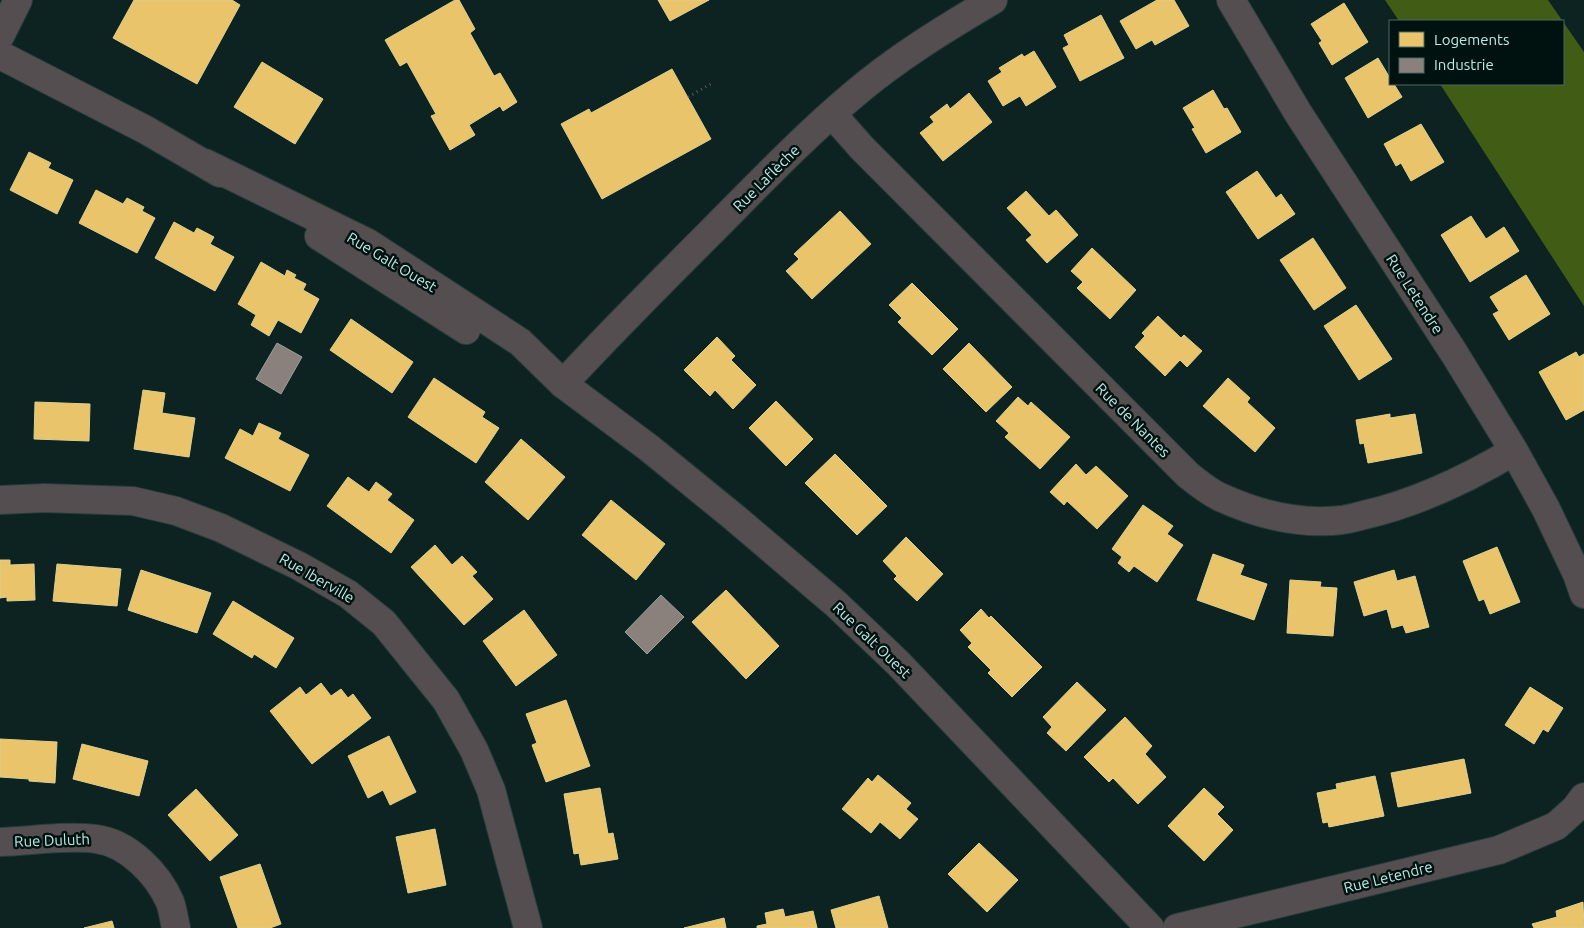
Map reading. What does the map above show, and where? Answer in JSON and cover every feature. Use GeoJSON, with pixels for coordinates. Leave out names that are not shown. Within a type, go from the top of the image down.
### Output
{"type":"FeatureCollection","features":[{"type":"Feature","properties":{"kind":"street"},"geometry":{"type":"LineString","coordinates":[[0,36],[18,0]]}},
{"type":"Feature","properties":{"kind":"street","name":"Rue Laflèche"},"geometry":{"type":"LineString","coordinates":[[564,384],[626,318],[812,132],[853,95],[903,57],[960,19],[993,0]]}},
{"type":"Feature","properties":{"kind":"street","name":"Rue Letendre"},"geometry":{"type":"LineString","coordinates":[[1232,0],[1298,113],[1454,353],[1514,451],[1546,509],[1584,594]]}},
{"type":"Feature","properties":{"kind":"street","name":"Rue Galt Ouest"},"geometry":{"type":"LineString","coordinates":[[0,55],[146,130],[205,163],[511,358],[564,384],[649,448],[836,604],[898,663],[1150,928]]}},
{"type":"Feature","properties":{"kind":"street","name":"Rue de Nantes"},"geometry":{"type":"LineString","coordinates":[[832,114],[862,148],[1188,476],[1218,496],[1260,513],[1304,520],[1342,520],[1382,511],[1417,500],[1482,470],[1514,451]]}},
{"type":"Feature","properties":{"kind":"street","name":"Rue Iberville"},"geometry":{"type":"LineString","coordinates":[[0,500],[44,498],[133,501],[176,511],[221,528],[299,566],[348,594],[384,623],[446,700],[474,750],[491,790],[528,928]]}},
{"type":"Feature","properties":{"kind":"street","name":"Rue Letendre"},"geometry":{"type":"LineString","coordinates":[[1177,928],[1499,850],[1556,826],[1575,809],[1584,797]]}},
{"type":"Feature","properties":{"kind":"street","name":"Rue Duluth"},"geometry":{"type":"LineString","coordinates":[[0,842],[77,838],[98,839],[124,848],[144,863],[159,883],[170,902],[176,928]]}},
{"type":"Feature","properties":{"kind":"path"},"geometry":{"type":"LineString","coordinates":[[688,97],[714,82]]}},
{"type":"Feature","properties":{"kind":"green space"},"geometry":{"type":"Polygon","coordinates":[[[1385,0],[1548,0],[1562,20],[1398,20],[1385,0]]]}},
{"type":"Feature","properties":{"kind":"green space"},"geometry":{"type":"Polygon","coordinates":[[[1564,23],[1584,52],[1584,306],[1441,85],[1564,85],[1564,23]]]}},
{"type":"Feature","properties":{"kind":"building: Logements"},"geometry":{"type":"Polygon","coordinates":[[[134,0],[232,0],[240,5],[197,84],[113,38],[134,0]]]}},
{"type":"Feature","properties":{"kind":"building: Logements"},"geometry":{"type":"Polygon","coordinates":[[[455,0],[459,0],[475,29],[470,33],[494,76],[500,73],[517,102],[503,111],[500,106],[469,125],[475,135],[450,150],[431,116],[436,114],[407,62],[400,66],[385,40],[455,0]]]}},
{"type":"Feature","properties":{"kind":"building: Logements"},"geometry":{"type":"Polygon","coordinates":[[[658,0],[709,0],[670,21],[658,0]]]}},
{"type":"Feature","properties":{"kind":"building: Logements"},"geometry":{"type":"Polygon","coordinates":[[[1157,0],[1174,0],[1189,26],[1155,45],[1152,40],[1136,49],[1120,21],[1157,0]]]}},
{"type":"Feature","properties":{"kind":"building: Logements"},"geometry":{"type":"Polygon","coordinates":[[[1344,3],[1368,42],[1332,65],[1319,43],[1322,41],[1311,24],[1344,3]]]}},
{"type":"Feature","properties":{"kind":"building: Logements"},"geometry":{"type":"Polygon","coordinates":[[[1101,15],[1124,58],[1080,81],[1063,48],[1069,45],[1064,35],[1101,15]]]}},
{"type":"Feature","properties":{"kind":"building: Logements"},"geometry":{"type":"Polygon","coordinates":[[[1034,51],[1056,87],[1026,106],[1020,96],[1003,106],[988,81],[1002,72],[999,68],[1022,54],[1024,57],[1034,51]]]}},
{"type":"Feature","properties":{"kind":"building: Logements"},"geometry":{"type":"Polygon","coordinates":[[[1378,58],[1389,76],[1389,85],[1395,85],[1402,97],[1368,118],[1345,78],[1378,58]]]}},
{"type":"Feature","properties":{"kind":"building: Logements"},"geometry":{"type":"Polygon","coordinates":[[[262,62],[323,99],[295,144],[234,107],[262,62]]]}},
{"type":"Feature","properties":{"kind":"building: Logements"},"geometry":{"type":"Polygon","coordinates":[[[672,69],[711,139],[602,199],[561,124],[589,109],[591,113],[672,69]]]}},
{"type":"Feature","properties":{"kind":"building: Logements"},"geometry":{"type":"Polygon","coordinates":[[[1213,90],[1224,109],[1227,108],[1241,132],[1206,153],[1192,129],[1195,128],[1183,108],[1213,90]]]}},
{"type":"Feature","properties":{"kind":"building: Logements"},"geometry":{"type":"Polygon","coordinates":[[[969,93],[992,122],[943,161],[920,133],[934,122],[930,117],[947,104],[950,109],[969,93]]]}},
{"type":"Feature","properties":{"kind":"building: Logements"},"geometry":{"type":"Polygon","coordinates":[[[1421,124],[1444,162],[1411,181],[1401,163],[1396,166],[1384,144],[1421,124]]]}},
{"type":"Feature","properties":{"kind":"building: Logements"},"geometry":{"type":"Polygon","coordinates":[[[29,152],[51,163],[48,168],[73,180],[57,214],[10,190],[29,152]]]}},
{"type":"Feature","properties":{"kind":"building: Logements"},"geometry":{"type":"Polygon","coordinates":[[[1257,171],[1276,198],[1281,194],[1295,214],[1258,239],[1226,192],[1257,171]]]}},
{"type":"Feature","properties":{"kind":"building: Logements"},"geometry":{"type":"Polygon","coordinates":[[[96,190],[123,204],[127,198],[144,207],[142,211],[155,218],[137,253],[79,223],[96,190]]]}},
{"type":"Feature","properties":{"kind":"building: Logements"},"geometry":{"type":"Polygon","coordinates":[[[1026,191],[1049,216],[1056,210],[1078,235],[1047,263],[1026,240],[1032,235],[1007,208],[1026,191]]]}},
{"type":"Feature","properties":{"kind":"building: Logements"},"geometry":{"type":"Polygon","coordinates":[[[840,211],[871,244],[812,299],[786,271],[799,259],[794,254],[840,211]]]}},
{"type":"Feature","properties":{"kind":"building: Logements"},"geometry":{"type":"Polygon","coordinates":[[[1471,216],[1486,239],[1504,227],[1519,251],[1470,282],[1441,235],[1471,216]]]}},
{"type":"Feature","properties":{"kind":"building: Logements"},"geometry":{"type":"Polygon","coordinates":[[[174,222],[194,233],[197,228],[214,237],[210,244],[234,257],[215,291],[155,258],[174,222]]]}},
{"type":"Feature","properties":{"kind":"building: Logements"},"geometry":{"type":"Polygon","coordinates":[[[1313,238],[1346,288],[1314,310],[1280,260],[1313,238]]]}},
{"type":"Feature","properties":{"kind":"building: Logements"},"geometry":{"type":"Polygon","coordinates":[[[1092,248],[1136,290],[1110,319],[1077,288],[1083,282],[1071,271],[1092,248]]]}},
{"type":"Feature","properties":{"kind":"building: Logements"},"geometry":{"type":"Polygon","coordinates":[[[261,262],[285,276],[287,270],[296,275],[294,278],[306,284],[303,290],[319,299],[301,333],[278,320],[269,336],[251,325],[256,315],[238,304],[261,262]]]}},
{"type":"Feature","properties":{"kind":"building: Logements"},"geometry":{"type":"Polygon","coordinates":[[[1526,275],[1550,314],[1509,340],[1493,314],[1499,311],[1490,297],[1526,275]]]}},
{"type":"Feature","properties":{"kind":"building: Logements"},"geometry":{"type":"Polygon","coordinates":[[[912,283],[958,329],[932,355],[898,322],[902,318],[889,305],[912,283]]]}},
{"type":"Feature","properties":{"kind":"building: Logements"},"geometry":{"type":"Polygon","coordinates":[[[1356,305],[1392,359],[1359,380],[1324,326],[1356,305]]]}},
{"type":"Feature","properties":{"kind":"building: Logements"},"geometry":{"type":"Polygon","coordinates":[[[1158,316],[1181,338],[1184,335],[1202,351],[1187,367],[1180,360],[1165,376],[1135,347],[1145,336],[1142,333],[1158,316]]]}},
{"type":"Feature","properties":{"kind":"building: Logements"},"geometry":{"type":"Polygon","coordinates":[[[351,319],[413,362],[392,393],[330,350],[351,319]]]}},
{"type":"Feature","properties":{"kind":"building: Logements"},"geometry":{"type":"Polygon","coordinates":[[[717,337],[735,356],[731,360],[756,385],[733,409],[715,390],[710,396],[684,370],[717,337]]]}},
{"type":"Feature","properties":{"kind":"building: Logements"},"geometry":{"type":"Polygon","coordinates":[[[969,343],[1012,387],[986,412],[943,369],[969,343]]]}},
{"type":"Feature","properties":{"kind":"building: Logements"},"geometry":{"type":"Polygon","coordinates":[[[1576,352],[1579,357],[1584,354],[1584,410],[1566,420],[1539,372],[1576,352]]]}},
{"type":"Feature","properties":{"kind":"building: Logements"},"geometry":{"type":"Polygon","coordinates":[[[434,378],[485,412],[482,417],[499,428],[476,463],[408,417],[434,378]]]}},
{"type":"Feature","properties":{"kind":"building: Logements"},"geometry":{"type":"Polygon","coordinates":[[[1228,378],[1250,398],[1247,402],[1275,428],[1255,452],[1203,406],[1228,378]]]}},
{"type":"Feature","properties":{"kind":"building: Logements"},"geometry":{"type":"Polygon","coordinates":[[[143,390],[165,393],[162,413],[195,418],[189,457],[134,449],[143,390]]]}},
{"type":"Feature","properties":{"kind":"building: Logements"},"geometry":{"type":"Polygon","coordinates":[[[1018,397],[1028,406],[1031,402],[1070,437],[1040,469],[1005,437],[1009,433],[996,421],[1018,397]]]}},
{"type":"Feature","properties":{"kind":"building: Logements"},"geometry":{"type":"Polygon","coordinates":[[[776,401],[813,439],[786,466],[749,428],[776,401]]]}},
{"type":"Feature","properties":{"kind":"building: Logements"},"geometry":{"type":"Polygon","coordinates":[[[35,402],[90,404],[89,441],[34,439],[35,402]]]}},
{"type":"Feature","properties":{"kind":"building: Logements"},"geometry":{"type":"Polygon","coordinates":[[[1390,414],[1390,418],[1415,414],[1422,453],[1368,463],[1364,443],[1360,444],[1356,420],[1390,414]]]}},
{"type":"Feature","properties":{"kind":"building: Logements"},"geometry":{"type":"Polygon","coordinates":[[[259,423],[281,433],[278,439],[309,455],[290,491],[225,458],[240,429],[253,436],[259,423]]]}},
{"type":"Feature","properties":{"kind":"building: Logements"},"geometry":{"type":"Polygon","coordinates":[[[521,439],[565,477],[528,520],[485,482],[521,439]]]}},
{"type":"Feature","properties":{"kind":"building: Logements"},"geometry":{"type":"Polygon","coordinates":[[[835,454],[887,506],[857,535],[805,483],[835,454]]]}},
{"type":"Feature","properties":{"kind":"building: Logements"},"geometry":{"type":"Polygon","coordinates":[[[1076,464],[1086,475],[1096,466],[1128,496],[1097,529],[1067,501],[1064,505],[1050,492],[1076,464]]]}},
{"type":"Feature","properties":{"kind":"building: Logements"},"geometry":{"type":"Polygon","coordinates":[[[348,477],[369,492],[376,482],[392,494],[387,500],[414,520],[391,553],[327,506],[348,477]]]}},
{"type":"Feature","properties":{"kind":"building: Logements"},"geometry":{"type":"Polygon","coordinates":[[[611,500],[665,544],[636,580],[582,535],[611,500]]]}},
{"type":"Feature","properties":{"kind":"building: Logements"},"geometry":{"type":"Polygon","coordinates":[[[1143,505],[1173,526],[1167,534],[1183,545],[1157,582],[1134,566],[1129,572],[1118,563],[1122,557],[1112,549],[1143,505]]]}},
{"type":"Feature","properties":{"kind":"building: Logements"},"geometry":{"type":"Polygon","coordinates":[[[906,537],[943,574],[917,601],[894,579],[897,576],[883,561],[906,537]]]}},
{"type":"Feature","properties":{"kind":"building: Logements"},"geometry":{"type":"Polygon","coordinates":[[[435,545],[452,565],[462,556],[477,572],[472,576],[493,599],[464,625],[411,567],[435,545]]]}},
{"type":"Feature","properties":{"kind":"building: Logements"},"geometry":{"type":"Polygon","coordinates":[[[1497,547],[1520,602],[1490,614],[1484,599],[1479,601],[1463,561],[1497,547]]]}},
{"type":"Feature","properties":{"kind":"building: Logements"},"geometry":{"type":"Polygon","coordinates":[[[1213,554],[1244,565],[1240,575],[1267,584],[1254,620],[1197,600],[1213,554]]]}},
{"type":"Feature","properties":{"kind":"building: Logements"},"geometry":{"type":"Polygon","coordinates":[[[0,560],[10,560],[10,565],[34,564],[35,600],[7,601],[7,597],[0,598],[0,560]]]}},
{"type":"Feature","properties":{"kind":"building: Logements"},"geometry":{"type":"Polygon","coordinates":[[[57,564],[121,569],[117,606],[53,601],[57,564]]]}},
{"type":"Feature","properties":{"kind":"building: Logements"},"geometry":{"type":"Polygon","coordinates":[[[141,570],[211,593],[197,633],[128,610],[141,570]]]}},
{"type":"Feature","properties":{"kind":"building: Logements"},"geometry":{"type":"Polygon","coordinates":[[[1394,570],[1397,581],[1415,576],[1429,627],[1406,633],[1403,625],[1392,628],[1387,609],[1364,616],[1354,582],[1394,570]]]}},
{"type":"Feature","properties":{"kind":"building: Logements"},"geometry":{"type":"Polygon","coordinates":[[[1290,580],[1321,582],[1320,587],[1337,588],[1333,636],[1287,633],[1290,580]]]}},
{"type":"Feature","properties":{"kind":"building: Logements"},"geometry":{"type":"Polygon","coordinates":[[[726,590],[779,646],[746,679],[692,622],[726,590]]]}},
{"type":"Feature","properties":{"kind":"building: Logements"},"geometry":{"type":"Polygon","coordinates":[[[233,601],[294,638],[276,668],[254,654],[252,658],[213,634],[233,601]]]}},
{"type":"Feature","properties":{"kind":"building: Logements"},"geometry":{"type":"Polygon","coordinates":[[[981,609],[989,618],[991,616],[1042,667],[1012,697],[988,673],[991,670],[968,647],[972,643],[960,630],[981,609]]]}},
{"type":"Feature","properties":{"kind":"building: Logements"},"geometry":{"type":"Polygon","coordinates":[[[524,610],[557,655],[516,686],[483,641],[524,610]]]}},
{"type":"Feature","properties":{"kind":"building: Logements"},"geometry":{"type":"Polygon","coordinates":[[[1077,682],[1106,710],[1066,751],[1047,733],[1052,727],[1043,717],[1077,682]]]}},
{"type":"Feature","properties":{"kind":"building: Logements"},"geometry":{"type":"Polygon","coordinates":[[[321,683],[331,696],[341,689],[348,698],[353,694],[371,718],[312,764],[270,711],[300,687],[306,695],[321,683]]]}},
{"type":"Feature","properties":{"kind":"building: Logements"},"geometry":{"type":"Polygon","coordinates":[[[1530,687],[1563,708],[1548,732],[1543,729],[1534,744],[1505,725],[1530,687]]]}},
{"type":"Feature","properties":{"kind":"building: Logements"},"geometry":{"type":"Polygon","coordinates":[[[566,700],[590,766],[546,782],[532,745],[537,743],[526,714],[566,700]]]}},
{"type":"Feature","properties":{"kind":"building: Logements"},"geometry":{"type":"Polygon","coordinates":[[[1125,717],[1152,746],[1145,754],[1166,777],[1138,804],[1113,778],[1109,782],[1084,757],[1125,717]]]}},
{"type":"Feature","properties":{"kind":"building: Logements"},"geometry":{"type":"Polygon","coordinates":[[[389,736],[416,792],[390,805],[383,790],[368,798],[348,756],[389,736]]]}},
{"type":"Feature","properties":{"kind":"building: Logements"},"geometry":{"type":"Polygon","coordinates":[[[0,739],[57,742],[55,783],[0,777],[0,739]]]}},
{"type":"Feature","properties":{"kind":"building: Logements"},"geometry":{"type":"Polygon","coordinates":[[[82,744],[148,761],[139,796],[73,779],[82,744]]]}},
{"type":"Feature","properties":{"kind":"building: Logements"},"geometry":{"type":"Polygon","coordinates":[[[1464,759],[1471,793],[1398,807],[1391,773],[1464,759]]]}},
{"type":"Feature","properties":{"kind":"building: Logements"},"geometry":{"type":"Polygon","coordinates":[[[878,775],[911,803],[906,809],[918,819],[900,839],[880,822],[871,833],[842,809],[868,778],[872,782],[878,775]]]}},
{"type":"Feature","properties":{"kind":"building: Logements"},"geometry":{"type":"Polygon","coordinates":[[[1375,776],[1384,816],[1329,827],[1328,822],[1323,823],[1317,793],[1337,789],[1336,784],[1375,776]]]}},
{"type":"Feature","properties":{"kind":"building: Logements"},"geometry":{"type":"Polygon","coordinates":[[[600,788],[608,834],[613,833],[618,859],[581,865],[579,853],[574,854],[564,794],[600,788]]]}},
{"type":"Feature","properties":{"kind":"building: Logements"},"geometry":{"type":"Polygon","coordinates":[[[1204,788],[1224,807],[1217,814],[1233,830],[1204,861],[1168,826],[1204,788]]]}},
{"type":"Feature","properties":{"kind":"building: Logements"},"geometry":{"type":"Polygon","coordinates":[[[196,789],[238,835],[210,861],[168,815],[196,789]]]}},
{"type":"Feature","properties":{"kind":"building: Logements"},"geometry":{"type":"Polygon","coordinates":[[[435,829],[446,885],[408,893],[396,837],[435,829]]]}},
{"type":"Feature","properties":{"kind":"building: Logements"},"geometry":{"type":"Polygon","coordinates":[[[979,843],[1018,880],[987,912],[948,874],[979,843]]]}},
{"type":"Feature","properties":{"kind":"building: Logements"},"geometry":{"type":"Polygon","coordinates":[[[260,864],[281,924],[270,928],[238,928],[220,877],[260,864]]]}},
{"type":"Feature","properties":{"kind":"building: Logements"},"geometry":{"type":"Polygon","coordinates":[[[879,896],[888,928],[836,928],[831,910],[879,896]]]}},
{"type":"Feature","properties":{"kind":"building: Logements"},"geometry":{"type":"Polygon","coordinates":[[[1583,902],[1584,928],[1534,928],[1532,924],[1557,917],[1556,911],[1583,902]]]}},
{"type":"Feature","properties":{"kind":"building: Logements"},"geometry":{"type":"Polygon","coordinates":[[[783,909],[785,917],[813,911],[817,928],[757,928],[757,926],[767,924],[765,913],[783,909]]]}},
{"type":"Feature","properties":{"kind":"building: Logements"},"geometry":{"type":"Polygon","coordinates":[[[724,918],[726,928],[684,928],[724,918]]]}},
{"type":"Feature","properties":{"kind":"building: Logements"},"geometry":{"type":"Polygon","coordinates":[[[112,921],[114,928],[84,928],[112,921]]]}},
{"type":"Feature","properties":{"kind":"building: Industrie"},"geometry":{"type":"Polygon","coordinates":[[[277,343],[302,357],[281,394],[256,379],[277,343]]]}},
{"type":"Feature","properties":{"kind":"building: Industrie"},"geometry":{"type":"Polygon","coordinates":[[[661,595],[684,617],[647,654],[625,632],[661,595]]]}}]}
